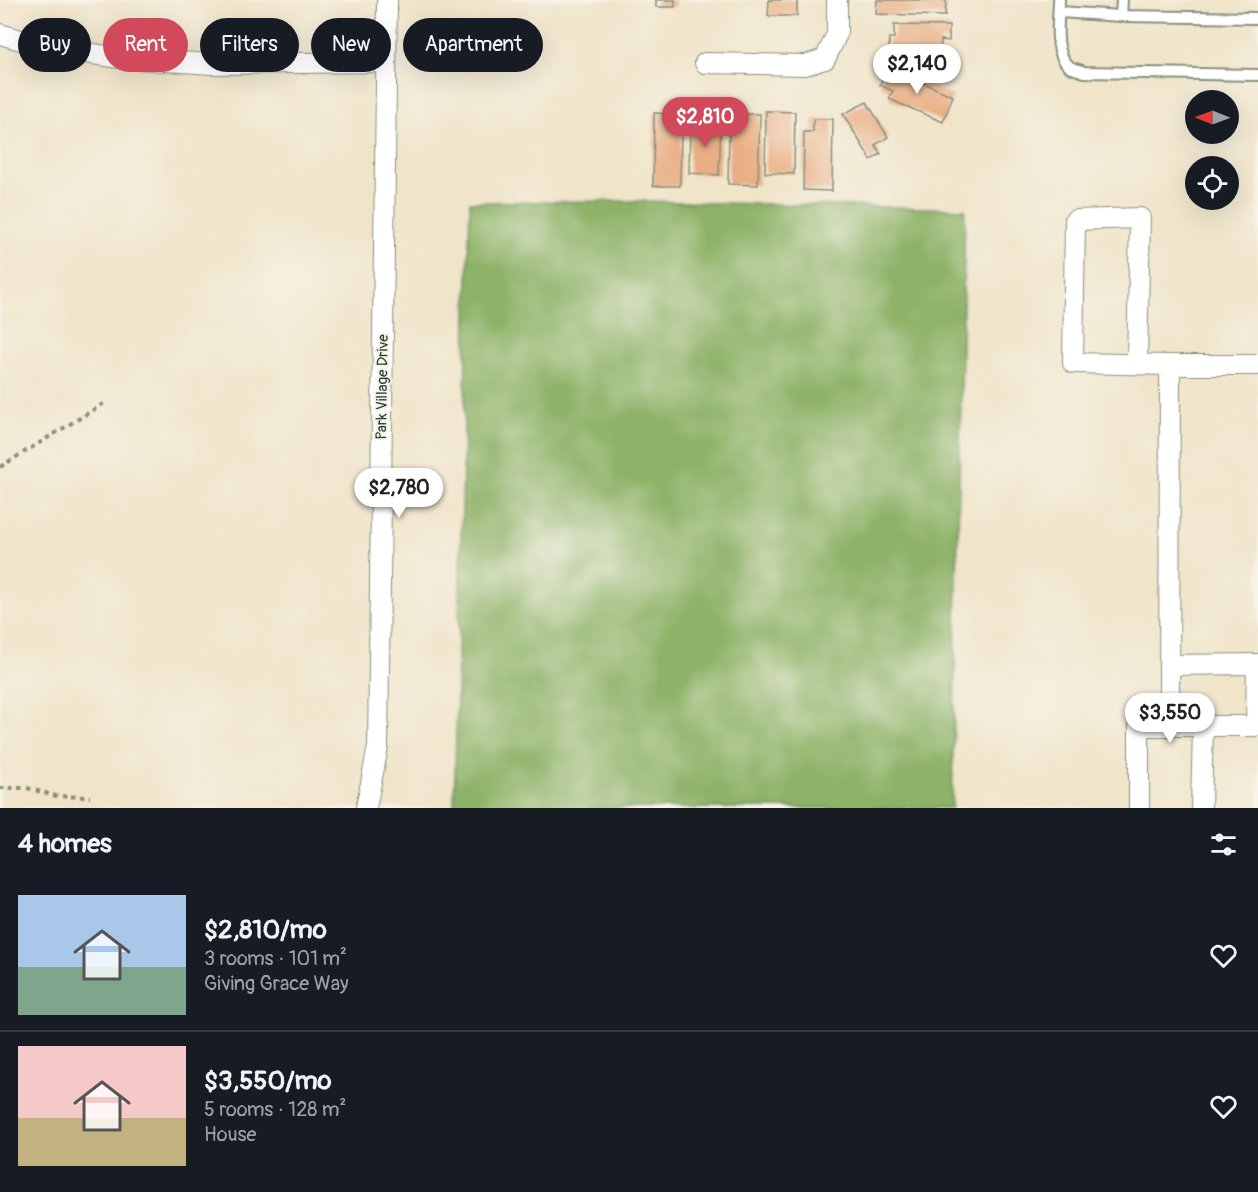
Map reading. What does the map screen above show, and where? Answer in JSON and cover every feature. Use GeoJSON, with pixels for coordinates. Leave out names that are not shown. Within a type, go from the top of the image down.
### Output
{"type":"FeatureCollection","features":[{"type":"Feature","properties":{"kind":"street","name":"Park Village Drive"},"geometry":{"type":"LineString","coordinates":[[387,0],[387,18]]}},
{"type":"Feature","properties":{"kind":"street"},"geometry":{"type":"LineString","coordinates":[[705,63],[804,65],[825,59],[837,34],[837,0]]}},
{"type":"Feature","properties":{"kind":"street"},"geometry":{"type":"LineString","coordinates":[[0,34],[45,47],[120,58],[212,64],[311,63]]}},
{"type":"Feature","properties":{"kind":"street","name":"Park Village Drive"},"geometry":{"type":"LineString","coordinates":[[366,808],[378,747],[386,72]]}},
{"type":"Feature","properties":{"kind":"street"},"geometry":{"type":"LineString","coordinates":[[1137,364],[1140,218],[1075,219],[1073,363],[1137,364],[1258,365]]}},
{"type":"Feature","properties":{"kind":"street"},"geometry":{"type":"LineString","coordinates":[[1169,726],[1170,364]]}},
{"type":"Feature","properties":{"kind":"street"},"geometry":{"type":"LineString","coordinates":[[1139,808],[1139,726],[1257,726],[1257,664],[1169,665]]}},
{"type":"Feature","properties":{"kind":"street"},"geometry":{"type":"LineString","coordinates":[[1201,808],[1203,726]]}},
{"type":"Feature","properties":{"kind":"lane"},"geometry":{"type":"LineString","coordinates":[[1059,0],[1058,38],[1061,55],[1070,67],[1084,72],[1258,75]]}},
{"type":"Feature","properties":{"kind":"lane"},"geometry":{"type":"LineString","coordinates":[[1121,16],[1122,0]]}},
{"type":"Feature","properties":{"kind":"lane"},"geometry":{"type":"LineString","coordinates":[[1059,12],[1121,16],[1258,18]]}},
{"type":"Feature","properties":{"kind":"path"},"geometry":{"type":"LineString","coordinates":[[0,467],[106,402]]}},
{"type":"Feature","properties":{"kind":"path"},"geometry":{"type":"LineString","coordinates":[[0,788],[27,788],[56,796],[90,797]]}},
{"type":"Feature","properties":{"kind":"green space"},"geometry":{"type":"Polygon","coordinates":[[[642,201],[965,209],[952,808],[454,808],[470,202],[642,201]]]}},
{"type":"Feature","properties":{"kind":"building"},"geometry":{"type":"Polygon","coordinates":[[[656,0],[675,0],[675,7],[656,7],[656,0]]]}},
{"type":"Feature","properties":{"kind":"building"},"geometry":{"type":"Polygon","coordinates":[[[769,0],[797,0],[797,16],[768,16],[769,0]]]}},
{"type":"Feature","properties":{"kind":"building"},"geometry":{"type":"Polygon","coordinates":[[[877,0],[946,0],[945,16],[876,14],[877,0]]]}},
{"type":"Feature","properties":{"kind":"building"},"geometry":{"type":"Polygon","coordinates":[[[894,25],[949,26],[949,41],[941,40],[940,53],[889,52],[889,38],[894,38],[894,25]]]}},
{"type":"Feature","properties":{"kind":"building"},"geometry":{"type":"Polygon","coordinates":[[[887,67],[953,96],[943,122],[889,99],[893,91],[880,85],[887,67]]]}},
{"type":"Feature","properties":{"kind":"building"},"geometry":{"type":"Polygon","coordinates":[[[867,102],[888,137],[875,145],[881,154],[871,160],[843,114],[867,102]]]}},
{"type":"Feature","properties":{"kind":"building"},"geometry":{"type":"Polygon","coordinates":[[[766,111],[795,112],[794,174],[765,173],[766,111]]]}},
{"type":"Feature","properties":{"kind":"building"},"geometry":{"type":"Polygon","coordinates":[[[654,113],[674,114],[674,129],[681,129],[680,186],[653,186],[654,113]]]}},
{"type":"Feature","properties":{"kind":"building"},"geometry":{"type":"Polygon","coordinates":[[[740,114],[760,114],[758,185],[728,184],[729,128],[740,128],[740,114]]]}},
{"type":"Feature","properties":{"kind":"building"},"geometry":{"type":"Polygon","coordinates":[[[813,119],[833,119],[832,191],[803,190],[804,132],[813,132],[813,119]]]}},
{"type":"Feature","properties":{"kind":"building"},"geometry":{"type":"Polygon","coordinates":[[[700,122],[721,123],[719,175],[689,173],[690,125],[699,125],[700,122]]]}}]}
